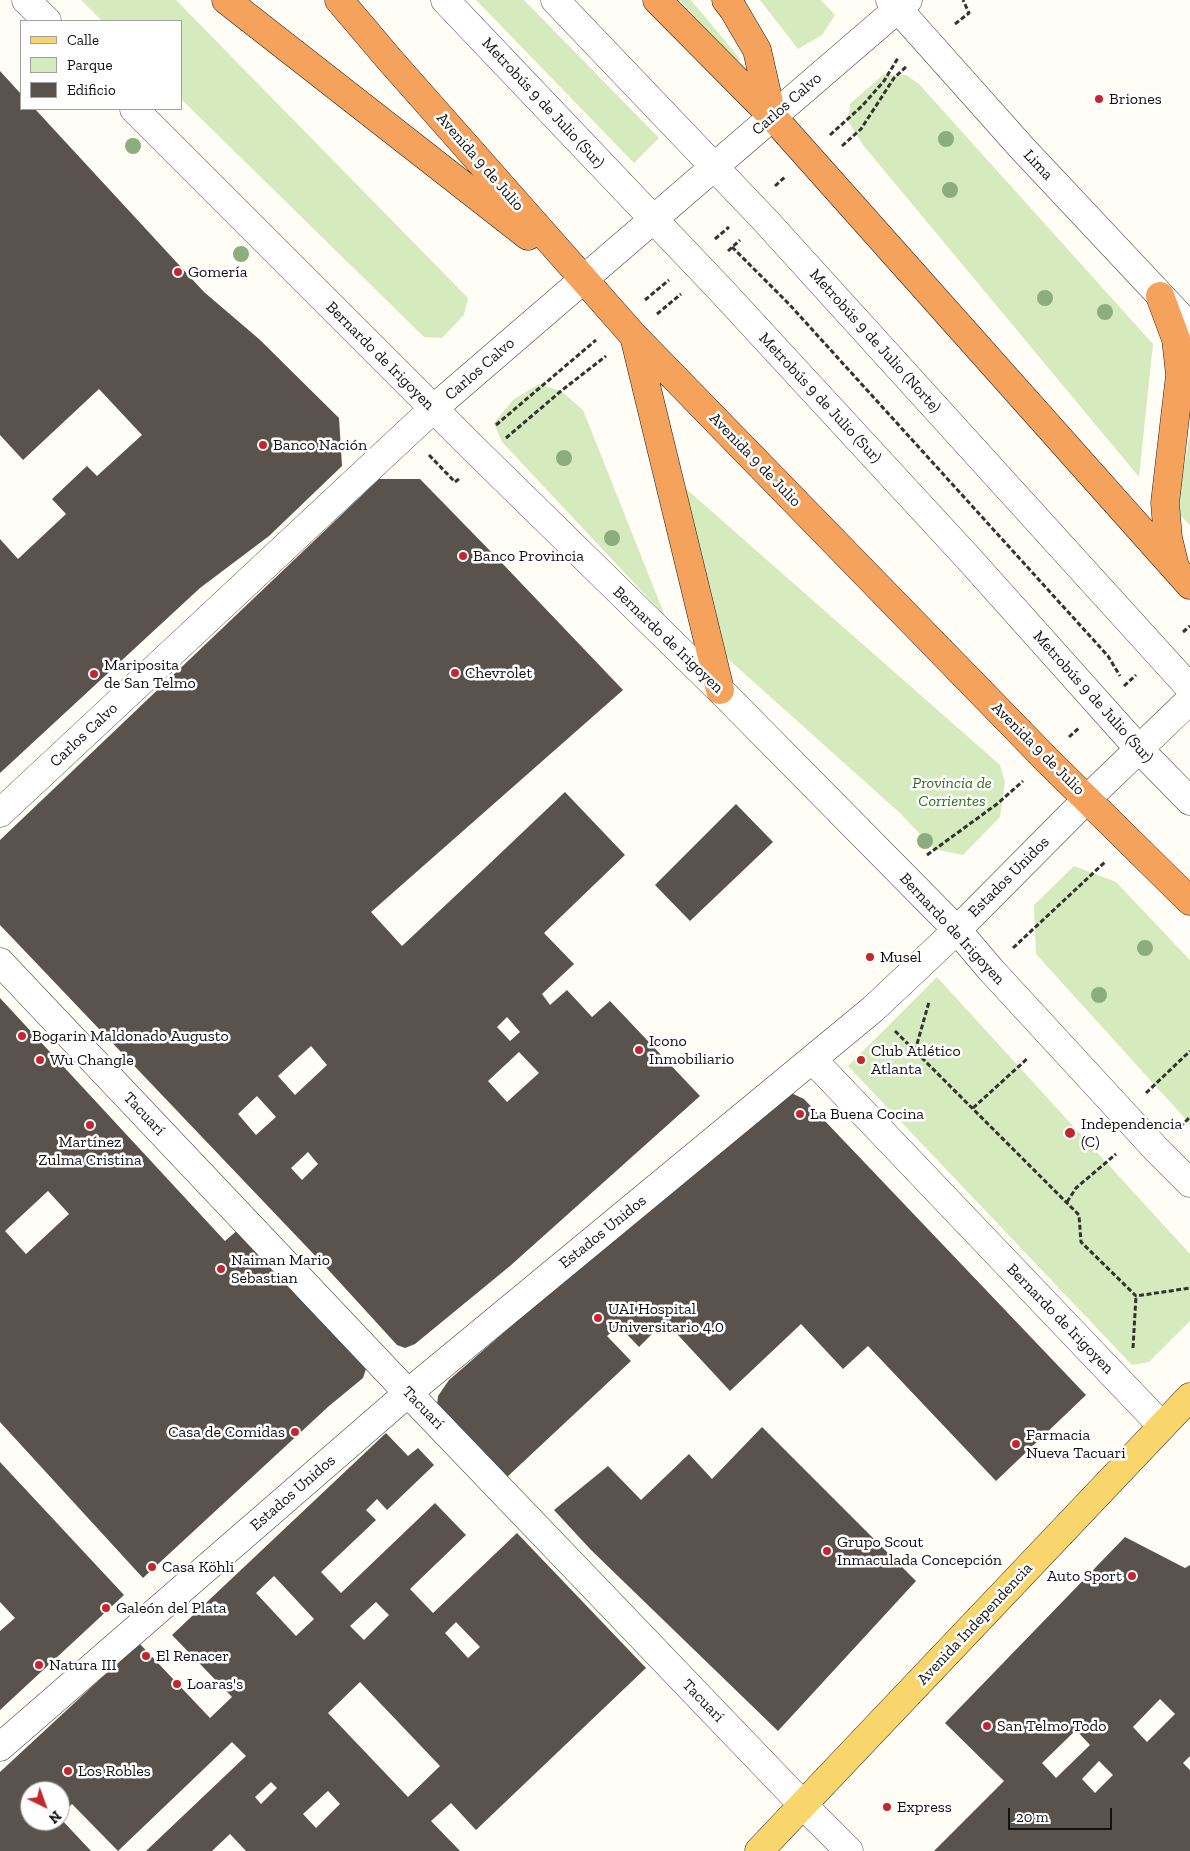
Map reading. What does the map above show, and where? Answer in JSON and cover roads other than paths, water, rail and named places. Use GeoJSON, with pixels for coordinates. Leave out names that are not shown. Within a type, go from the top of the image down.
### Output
{"type":"FeatureCollection","features":[{"type":"Feature","properties":{"kind":"highway"},"geometry":{"type":"LineString","coordinates":[[226,0],[584,279]]}},
{"type":"Feature","properties":{"kind":"highway"},"geometry":{"type":"LineString","coordinates":[[322,0],[389,60]]}},
{"type":"Feature","properties":{"kind":"highway","name":"Avenida 9 de Julio"},"geometry":{"type":"LineString","coordinates":[[339,0],[389,60],[633,335],[1040,753],[1190,901]]}},
{"type":"Feature","properties":{"kind":"highway"},"geometry":{"type":"LineString","coordinates":[[657,0],[772,116],[1183,577]]}},
{"type":"Feature","properties":{"kind":"highway"},"geometry":{"type":"LineString","coordinates":[[726,0],[757,50],[772,116]]}},
{"type":"Feature","properties":{"kind":"highway"},"geometry":{"type":"LineString","coordinates":[[1160,296],[1176,339],[1180,375],[1165,504],[1168,538],[1183,577]]}},
{"type":"Feature","properties":{"kind":"highway"},"geometry":{"type":"LineString","coordinates":[[633,335],[720,690]]}},
{"type":"Feature","properties":{"kind":"main road","name":"Avenida Independencia"},"geometry":{"type":"LineString","coordinates":[[759,1851],[1190,1397]]}},
{"type":"Feature","properties":{"kind":"street"},"geometry":{"type":"LineString","coordinates":[[26,0],[47,20]]}},
{"type":"Feature","properties":{"kind":"street","name":"Metrobús 9 de Julio (Sur)"},"geometry":{"type":"LineString","coordinates":[[445,0],[719,288],[970,560],[1140,750],[1190,801]]}},
{"type":"Feature","properties":{"kind":"street","name":"Metrobús 9 de Julio (Norte)"},"geometry":{"type":"LineString","coordinates":[[555,0],[764,219],[1190,688]]}},
{"type":"Feature","properties":{"kind":"street","name":"Carlos Calvo"},"geometry":{"type":"LineString","coordinates":[[0,813],[433,409],[714,167],[898,3]]}},
{"type":"Feature","properties":{"kind":"street","name":"Lima"},"geometry":{"type":"LineString","coordinates":[[898,3],[1002,126],[1190,327]]}},
{"type":"Feature","properties":{"kind":"street","name":"Bernardo de Irigoyen"},"geometry":{"type":"LineString","coordinates":[[135,110],[433,409],[720,690],[957,930],[991,970],[1190,1183]]}},
{"type":"Feature","properties":{"kind":"street","name":"Estados Unidos"},"geometry":{"type":"LineString","coordinates":[[0,1747],[408,1393],[873,1009],[957,930],[1087,799],[1190,700]]}},
{"type":"Feature","properties":{"kind":"street","name":"Tacuarí"},"geometry":{"type":"LineString","coordinates":[[0,962],[408,1393],[849,1851]]}},
{"type":"Feature","properties":{"kind":"street","name":"Bernardo de Irigoyen"},"geometry":{"type":"LineString","coordinates":[[813,1060],[1162,1426]]}},
{"type":"Feature","properties":{"kind":"place","name":"Briones"},"geometry":{"type":"Point","coordinates":[1099,99]}},
{"type":"Feature","properties":{"kind":"place","name":"Gomería"},"geometry":{"type":"Point","coordinates":[178,272]}},
{"type":"Feature","properties":{"kind":"place","name":"Banco Nación"},"geometry":{"type":"Point","coordinates":[263,445]}},
{"type":"Feature","properties":{"kind":"place","name":"Banco Provincia"},"geometry":{"type":"Point","coordinates":[463,556]}},
{"type":"Feature","properties":{"kind":"place","name":"Chevrolet"},"geometry":{"type":"Point","coordinates":[455,673]}},
{"type":"Feature","properties":{"kind":"place","name":"Mariposita de San Telmo"},"geometry":{"type":"Point","coordinates":[94,674]}},
{"type":"Feature","properties":{"kind":"place","name":"Musel"},"geometry":{"type":"Point","coordinates":[870,957]}},
{"type":"Feature","properties":{"kind":"place","name":"Bogarin Maldonado Augusto"},"geometry":{"type":"Point","coordinates":[22,1036]}},
{"type":"Feature","properties":{"kind":"place","name":"Icono Inmobiliario"},"geometry":{"type":"Point","coordinates":[639,1050]}},
{"type":"Feature","properties":{"kind":"place","name":"Wu Changle"},"geometry":{"type":"Point","coordinates":[40,1060]}},
{"type":"Feature","properties":{"kind":"place","name":"Club Atlético Atlanta"},"geometry":{"type":"Point","coordinates":[861,1060]}},
{"type":"Feature","properties":{"kind":"place","name":"La Buena Cocina"},"geometry":{"type":"Point","coordinates":[800,1114]}},
{"type":"Feature","properties":{"kind":"place","name":"Martínez Zulma Cristina"},"geometry":{"type":"Point","coordinates":[90,1125]}},
{"type":"Feature","properties":{"kind":"place","name":"Independencia (C)"},"geometry":{"type":"Point","coordinates":[1070,1133]}},
{"type":"Feature","properties":{"kind":"place","name":"Naiman Mario Sebastian"},"geometry":{"type":"Point","coordinates":[221,1269]}},
{"type":"Feature","properties":{"kind":"place","name":"UAI Hospital Universitario 4.0"},"geometry":{"type":"Point","coordinates":[598,1318]}},
{"type":"Feature","properties":{"kind":"place","name":"Casa de Comidas"},"geometry":{"type":"Point","coordinates":[295,1432]}},
{"type":"Feature","properties":{"kind":"place","name":"Farmacia Nueva Tacuari"},"geometry":{"type":"Point","coordinates":[1016,1444]}},
{"type":"Feature","properties":{"kind":"place","name":"Grupo Scout Inmaculada Concepción"},"geometry":{"type":"Point","coordinates":[827,1551]}},
{"type":"Feature","properties":{"kind":"place","name":"Casa Köhli"},"geometry":{"type":"Point","coordinates":[152,1567]}},
{"type":"Feature","properties":{"kind":"place","name":"Auto Sport"},"geometry":{"type":"Point","coordinates":[1132,1576]}},
{"type":"Feature","properties":{"kind":"place","name":"Galeón del Plata"},"geometry":{"type":"Point","coordinates":[106,1608]}},
{"type":"Feature","properties":{"kind":"place","name":"El Renacer"},"geometry":{"type":"Point","coordinates":[146,1656]}},
{"type":"Feature","properties":{"kind":"place","name":"Natura III"},"geometry":{"type":"Point","coordinates":[39,1665]}},
{"type":"Feature","properties":{"kind":"place","name":"Loaras's"},"geometry":{"type":"Point","coordinates":[177,1684]}},
{"type":"Feature","properties":{"kind":"place","name":"San Telmo Todo"},"geometry":{"type":"Point","coordinates":[987,1726]}},
{"type":"Feature","properties":{"kind":"place","name":"Los Robles"},"geometry":{"type":"Point","coordinates":[68,1771]}},
{"type":"Feature","properties":{"kind":"place","name":"Express"},"geometry":{"type":"Point","coordinates":[887,1807]}},
{"type":"Feature","properties":{"kind":"park label","name":"Provincia de Corrientes"},"geometry":{"type":"Point","coordinates":[952,792]}}]}
